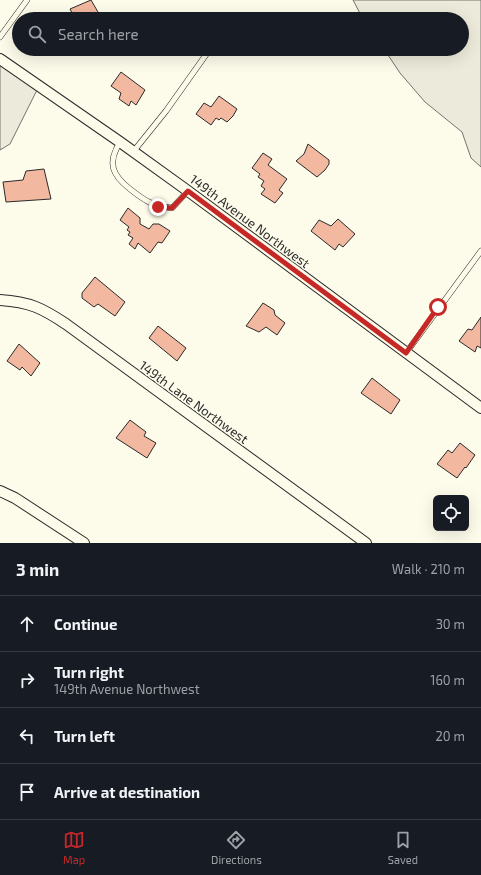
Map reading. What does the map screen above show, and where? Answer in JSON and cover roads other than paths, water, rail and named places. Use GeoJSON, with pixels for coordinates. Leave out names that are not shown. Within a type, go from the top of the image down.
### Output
{"type":"FeatureCollection","features":[{"type":"Feature","properties":{"kind":"street","name":"149th Avenue Northwest"},"geometry":{"type":"LineString","coordinates":[[0,60],[120,142],[188,191],[481,408]]}},
{"type":"Feature","properties":{"kind":"street","name":"149th Lane Northwest"},"geometry":{"type":"LineString","coordinates":[[0,300],[20,302],[44,310],[66,324],[366,543]]}},
{"type":"Feature","properties":{"kind":"street"},"geometry":{"type":"LineString","coordinates":[[0,491],[14,498],[84,543]]}},
{"type":"Feature","properties":{"kind":"lane"},"geometry":{"type":"LineString","coordinates":[[19,12],[28,0]]}},
{"type":"Feature","properties":{"kind":"lane"},"geometry":{"type":"LineString","coordinates":[[0,37],[12,21]]}},
{"type":"Feature","properties":{"kind":"lane"},"geometry":{"type":"LineString","coordinates":[[133,152],[166,111],[205,56]]}},
{"type":"Feature","properties":{"kind":"lane"},"geometry":{"type":"LineString","coordinates":[[120,142],[114,151],[112,161],[115,173],[119,180],[145,201],[158,207],[172,208],[188,191]]}},
{"type":"Feature","properties":{"kind":"lane"},"geometry":{"type":"LineString","coordinates":[[406,353],[481,251]]}}]}
